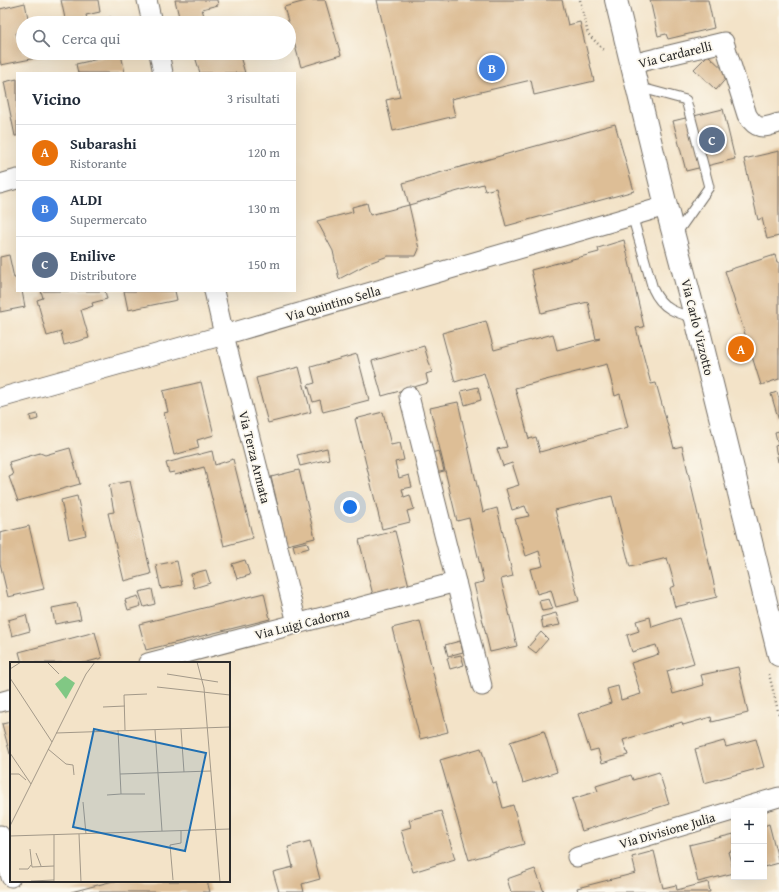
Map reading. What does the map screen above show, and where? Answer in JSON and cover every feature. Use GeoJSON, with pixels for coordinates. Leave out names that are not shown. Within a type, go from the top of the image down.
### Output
{"type":"FeatureCollection","features":[{"type":"Feature","properties":{"kind":"street"},"geometry":{"type":"LineString","coordinates":[[147,0],[150,16]]}},
{"type":"Feature","properties":{"kind":"street","name":"Via Carlo Vizzotto"},"geometry":{"type":"LineString","coordinates":[[616,0],[666,206],[696,319],[779,655]]}},
{"type":"Feature","properties":{"kind":"street","name":"Via Cardarelli"},"geometry":{"type":"LineString","coordinates":[[632,64],[724,42],[747,115],[751,121],[756,126],[761,127],[779,123]]}},
{"type":"Feature","properties":{"kind":"street"},"geometry":{"type":"LineString","coordinates":[[161,60],[164,72]]}},
{"type":"Feature","properties":{"kind":"street"},"geometry":{"type":"LineString","coordinates":[[0,184],[16,179]]}},
{"type":"Feature","properties":{"kind":"street","name":"Via Quintino Sella"},"geometry":{"type":"LineString","coordinates":[[0,398],[224,335],[666,206]]}},
{"type":"Feature","properties":{"kind":"street","name":"Via Terza Armata"},"geometry":{"type":"LineString","coordinates":[[214,292],[298,623]]}},
{"type":"Feature","properties":{"kind":"street"},"geometry":{"type":"LineString","coordinates":[[409,396],[482,686]]}},
{"type":"Feature","properties":{"kind":"street","name":"Via Luigi Cadorna"},"geometry":{"type":"LineString","coordinates":[[152,662],[456,582]]}},
{"type":"Feature","properties":{"kind":"street"},"geometry":{"type":"LineString","coordinates":[[0,702],[10,699]]}},
{"type":"Feature","properties":{"kind":"street","name":"Via Divisione Julia"},"geometry":{"type":"LineString","coordinates":[[578,857],[779,797]]}},
{"type":"Feature","properties":{"kind":"street"},"geometry":{"type":"LineString","coordinates":[[0,836],[10,873]]}},
{"type":"Feature","properties":{"kind":"street"},"geometry":{"type":"LineString","coordinates":[[12,882],[15,892]]}},
{"type":"Feature","properties":{"kind":"lane"},"geometry":{"type":"LineString","coordinates":[[637,86],[686,100],[709,187],[674,237]]}},
{"type":"Feature","properties":{"kind":"lane"},"geometry":{"type":"LineString","coordinates":[[632,216],[657,299],[663,305],[678,313],[696,319]]}},
{"type":"Feature","properties":{"kind":"building"},"geometry":{"type":"Polygon","coordinates":[[[61,0],[98,0],[100,12],[86,16],[64,16],[61,0]]]}},
{"type":"Feature","properties":{"kind":"building"},"geometry":{"type":"Polygon","coordinates":[[[175,0],[217,0],[218,5],[202,9],[204,16],[179,16],[175,0]]]}},
{"type":"Feature","properties":{"kind":"building"},"geometry":{"type":"Polygon","coordinates":[[[309,0],[325,0],[341,55],[301,67],[296,49],[296,16],[287,16],[284,7],[309,0]]]}},
{"type":"Feature","properties":{"kind":"building"},"geometry":{"type":"Polygon","coordinates":[[[377,0],[562,0],[568,25],[580,22],[594,81],[534,95],[531,80],[451,99],[455,116],[393,131],[386,100],[400,97],[377,0]]]}},
{"type":"Feature","properties":{"kind":"building"},"geometry":{"type":"Polygon","coordinates":[[[650,0],[708,0],[714,28],[668,39],[666,34],[658,36],[650,0]]]}},
{"type":"Feature","properties":{"kind":"building"},"geometry":{"type":"Polygon","coordinates":[[[25,3],[28,16],[16,16],[16,60],[26,60],[1,65],[0,9],[25,3]]]}},
{"type":"Feature","properties":{"kind":"building"},"geometry":{"type":"Polygon","coordinates":[[[708,55],[729,75],[716,90],[694,69],[708,55]]]}},
{"type":"Feature","properties":{"kind":"building"},"geometry":{"type":"Polygon","coordinates":[[[94,60],[122,60],[125,72],[78,72],[76,64],[94,60]]]}},
{"type":"Feature","properties":{"kind":"building"},"geometry":{"type":"Polygon","coordinates":[[[196,60],[241,60],[245,72],[200,72],[196,60]]]}},
{"type":"Feature","properties":{"kind":"building"},"geometry":{"type":"Polygon","coordinates":[[[16,79],[16,136],[15,136],[4,82],[16,79]]]}},
{"type":"Feature","properties":{"kind":"building"},"geometry":{"type":"Polygon","coordinates":[[[723,109],[735,159],[686,171],[673,121],[723,109]]]}},
{"type":"Feature","properties":{"kind":"building"},"geometry":{"type":"Polygon","coordinates":[[[615,124],[634,191],[506,226],[496,188],[485,191],[483,184],[409,205],[403,183],[615,124]]]}},
{"type":"Feature","properties":{"kind":"building"},"geometry":{"type":"Polygon","coordinates":[[[779,151],[779,236],[767,239],[762,218],[758,220],[744,159],[779,151]]]}},
{"type":"Feature","properties":{"kind":"building"},"geometry":{"type":"Polygon","coordinates":[[[367,203],[370,215],[409,205],[419,249],[416,256],[388,256],[369,263],[339,279],[333,251],[317,221],[353,212],[352,207],[367,203]]]}},
{"type":"Feature","properties":{"kind":"building"},"geometry":{"type":"Polygon","coordinates":[[[624,240],[644,327],[636,328],[651,384],[656,383],[674,448],[682,446],[717,597],[675,607],[670,588],[675,586],[667,558],[630,567],[612,496],[555,510],[579,601],[556,607],[551,590],[537,594],[530,569],[543,566],[539,551],[526,556],[515,519],[529,516],[525,506],[512,510],[506,489],[519,485],[512,463],[503,466],[497,449],[507,447],[484,373],[455,382],[442,333],[486,321],[494,350],[553,334],[557,350],[600,339],[596,339],[588,302],[541,313],[531,270],[599,252],[598,248],[624,240]],[[607,364],[515,388],[529,439],[536,437],[540,452],[628,427],[620,394],[615,396],[607,364]]]}},
{"type":"Feature","properties":{"kind":"building"},"geometry":{"type":"Polygon","coordinates":[[[9,255],[14,278],[16,278],[16,292],[22,292],[25,307],[0,312],[0,257],[9,255]]]}},
{"type":"Feature","properties":{"kind":"building"},"geometry":{"type":"Polygon","coordinates":[[[775,255],[777,262],[779,262],[779,379],[761,385],[725,271],[775,255]]]}},
{"type":"Feature","properties":{"kind":"building"},"geometry":{"type":"Polygon","coordinates":[[[41,292],[105,292],[107,299],[92,303],[93,306],[81,310],[89,338],[64,345],[61,332],[47,336],[37,300],[43,298],[41,292]]]}},
{"type":"Feature","properties":{"kind":"building"},"geometry":{"type":"Polygon","coordinates":[[[124,292],[175,292],[177,300],[128,310],[124,292]]]}},
{"type":"Feature","properties":{"kind":"building"},"geometry":{"type":"Polygon","coordinates":[[[424,346],[432,372],[426,374],[428,383],[382,396],[372,361],[424,346]]]}},
{"type":"Feature","properties":{"kind":"building"},"geometry":{"type":"Polygon","coordinates":[[[357,354],[369,400],[323,412],[320,400],[313,402],[308,385],[315,383],[311,367],[357,354]]]}},
{"type":"Feature","properties":{"kind":"building"},"geometry":{"type":"Polygon","coordinates":[[[299,367],[311,412],[268,423],[256,378],[299,367]]]}},
{"type":"Feature","properties":{"kind":"building"},"geometry":{"type":"Polygon","coordinates":[[[201,382],[214,435],[197,440],[199,448],[174,455],[164,413],[168,412],[163,391],[201,382]]]}},
{"type":"Feature","properties":{"kind":"building"},"geometry":{"type":"Polygon","coordinates":[[[478,387],[481,400],[465,405],[461,391],[478,387]]]}},
{"type":"Feature","properties":{"kind":"building"},"geometry":{"type":"Polygon","coordinates":[[[777,392],[779,399],[779,421],[771,394],[777,392]]]}},
{"type":"Feature","properties":{"kind":"building"},"geometry":{"type":"Polygon","coordinates":[[[458,402],[483,512],[497,508],[513,576],[501,579],[517,646],[490,652],[474,584],[484,582],[469,518],[457,521],[430,408],[458,402]]]}},
{"type":"Feature","properties":{"kind":"building"},"geometry":{"type":"Polygon","coordinates":[[[383,412],[391,445],[400,443],[404,460],[395,462],[399,478],[409,475],[412,487],[402,489],[404,497],[410,495],[414,509],[407,511],[410,522],[382,529],[355,419],[383,412]]]}},
{"type":"Feature","properties":{"kind":"building"},"geometry":{"type":"Polygon","coordinates":[[[37,414],[38,419],[31,421],[30,416],[37,414]]]}},
{"type":"Feature","properties":{"kind":"building"},"geometry":{"type":"Polygon","coordinates":[[[779,431],[778,462],[775,446],[778,445],[775,432],[779,431]]]}},
{"type":"Feature","properties":{"kind":"building"},"geometry":{"type":"Polygon","coordinates":[[[70,448],[80,484],[18,501],[9,477],[13,475],[9,462],[40,453],[45,455],[70,448]]]}},
{"type":"Feature","properties":{"kind":"building"},"geometry":{"type":"Polygon","coordinates":[[[327,448],[329,459],[300,466],[297,455],[327,448]]]}},
{"type":"Feature","properties":{"kind":"building"},"geometry":{"type":"Polygon","coordinates":[[[212,451],[215,465],[233,459],[253,538],[224,546],[204,467],[175,475],[174,472],[169,473],[166,463],[212,451]]]}},
{"type":"Feature","properties":{"kind":"building"},"geometry":{"type":"Polygon","coordinates":[[[439,451],[444,471],[436,473],[431,453],[439,451]]]}},
{"type":"Feature","properties":{"kind":"building"},"geometry":{"type":"Polygon","coordinates":[[[299,470],[315,538],[287,545],[271,477],[299,470]]]}},
{"type":"Feature","properties":{"kind":"building"},"geometry":{"type":"Polygon","coordinates":[[[130,481],[151,574],[124,581],[108,513],[114,512],[109,485],[130,481]]]}},
{"type":"Feature","properties":{"kind":"building"},"geometry":{"type":"Polygon","coordinates":[[[77,496],[86,535],[69,539],[61,500],[77,496]]]}},
{"type":"Feature","properties":{"kind":"building"},"geometry":{"type":"Polygon","coordinates":[[[29,526],[44,589],[8,597],[0,563],[0,533],[29,526]]]}},
{"type":"Feature","properties":{"kind":"building"},"geometry":{"type":"Polygon","coordinates":[[[395,531],[409,586],[373,595],[359,540],[395,531]]]}},
{"type":"Feature","properties":{"kind":"building"},"geometry":{"type":"Polygon","coordinates":[[[307,542],[309,548],[295,552],[293,545],[307,542]]]}},
{"type":"Feature","properties":{"kind":"building"},"geometry":{"type":"Polygon","coordinates":[[[245,560],[250,575],[237,579],[232,564],[245,560]]]}},
{"type":"Feature","properties":{"kind":"building"},"geometry":{"type":"Polygon","coordinates":[[[177,561],[182,585],[161,589],[156,565],[177,561]]]}},
{"type":"Feature","properties":{"kind":"building"},"geometry":{"type":"Polygon","coordinates":[[[206,570],[210,583],[194,588],[191,574],[206,570]]]}},
{"type":"Feature","properties":{"kind":"building"},"geometry":{"type":"Polygon","coordinates":[[[152,589],[155,604],[144,607],[139,592],[152,589]]]}},
{"type":"Feature","properties":{"kind":"building"},"geometry":{"type":"Polygon","coordinates":[[[264,593],[270,619],[146,650],[139,624],[264,593]]]}},
{"type":"Feature","properties":{"kind":"building"},"geometry":{"type":"Polygon","coordinates":[[[138,596],[141,606],[128,610],[125,600],[138,596]]]}},
{"type":"Feature","properties":{"kind":"building"},"geometry":{"type":"Polygon","coordinates":[[[549,599],[553,609],[542,611],[539,601],[549,599]]]}},
{"type":"Feature","properties":{"kind":"building"},"geometry":{"type":"Polygon","coordinates":[[[77,603],[81,619],[55,624],[52,608],[77,603]]]}},
{"type":"Feature","properties":{"kind":"building"},"geometry":{"type":"Polygon","coordinates":[[[556,613],[560,625],[543,628],[541,617],[556,613]]]}},
{"type":"Feature","properties":{"kind":"building"},"geometry":{"type":"Polygon","coordinates":[[[26,615],[30,631],[12,636],[8,620],[26,615]]]}},
{"type":"Feature","properties":{"kind":"building"},"geometry":{"type":"Polygon","coordinates":[[[650,617],[652,627],[680,618],[694,663],[667,671],[673,694],[704,685],[701,675],[738,667],[748,713],[712,722],[711,717],[683,725],[682,722],[623,740],[628,755],[602,763],[598,749],[590,751],[578,714],[611,703],[607,689],[618,686],[621,700],[641,694],[631,663],[659,654],[656,645],[632,652],[627,635],[639,631],[636,621],[650,617]]]}},
{"type":"Feature","properties":{"kind":"building"},"geometry":{"type":"Polygon","coordinates":[[[420,621],[448,732],[420,739],[392,628],[420,621]]]}},
{"type":"Feature","properties":{"kind":"building"},"geometry":{"type":"Polygon","coordinates":[[[95,632],[102,658],[88,662],[22,662],[19,652],[95,632]]]}},
{"type":"Feature","properties":{"kind":"building"},"geometry":{"type":"Polygon","coordinates":[[[541,632],[548,639],[536,653],[528,647],[541,632]]]}},
{"type":"Feature","properties":{"kind":"building"},"geometry":{"type":"Polygon","coordinates":[[[460,641],[463,652],[448,656],[445,645],[460,641]]]}},
{"type":"Feature","properties":{"kind":"building"},"geometry":{"type":"Polygon","coordinates":[[[461,655],[464,665],[450,669],[447,658],[461,655]]]}},
{"type":"Feature","properties":{"kind":"building"},"geometry":{"type":"Polygon","coordinates":[[[10,722],[10,754],[2,724],[10,722]]]}},
{"type":"Feature","properties":{"kind":"building"},"geometry":{"type":"Polygon","coordinates":[[[544,731],[557,772],[523,783],[510,742],[544,731]]]}},
{"type":"Feature","properties":{"kind":"building"},"geometry":{"type":"Polygon","coordinates":[[[756,739],[764,767],[704,783],[695,749],[724,741],[726,747],[756,739]]]}},
{"type":"Feature","properties":{"kind":"building"},"geometry":{"type":"Polygon","coordinates":[[[481,748],[492,783],[496,782],[503,808],[513,805],[524,844],[469,860],[440,760],[481,748]]]}},
{"type":"Feature","properties":{"kind":"building"},"geometry":{"type":"Polygon","coordinates":[[[659,772],[669,804],[582,831],[572,799],[598,791],[596,786],[631,775],[633,780],[659,772]]]}},
{"type":"Feature","properties":{"kind":"building"},"geometry":{"type":"Polygon","coordinates":[[[441,811],[455,859],[413,872],[401,830],[411,827],[409,820],[441,811]]]}},
{"type":"Feature","properties":{"kind":"building"},"geometry":{"type":"Polygon","coordinates":[[[769,824],[779,863],[767,866],[767,844],[767,825],[769,824]]]}},
{"type":"Feature","properties":{"kind":"building"},"geometry":{"type":"Polygon","coordinates":[[[731,835],[731,851],[728,852],[731,862],[731,874],[698,882],[689,845],[731,835]]]}},
{"type":"Feature","properties":{"kind":"building"},"geometry":{"type":"Polygon","coordinates":[[[310,841],[320,879],[302,884],[304,892],[279,892],[273,872],[293,867],[288,847],[310,841]]]}},
{"type":"Feature","properties":{"kind":"building"},"geometry":{"type":"Polygon","coordinates":[[[654,851],[663,888],[676,885],[677,890],[708,882],[710,892],[578,892],[577,888],[636,873],[632,857],[654,851]]]}},
{"type":"Feature","properties":{"kind":"building"},"geometry":{"type":"Polygon","coordinates":[[[535,869],[544,892],[511,892],[507,879],[535,869]]]}},
{"type":"Feature","properties":{"kind":"building"},"geometry":{"type":"Polygon","coordinates":[[[109,882],[207,882],[210,892],[71,892],[109,882]]]}},
{"type":"Feature","properties":{"kind":"place","name":"ALDI"},"geometry":{"type":"Point","coordinates":[492,68]}},
{"type":"Feature","properties":{"kind":"place","name":"Enilive"},"geometry":{"type":"Point","coordinates":[712,140]}},
{"type":"Feature","properties":{"kind":"place","name":"Subarashi"},"geometry":{"type":"Point","coordinates":[741,349]}}]}
